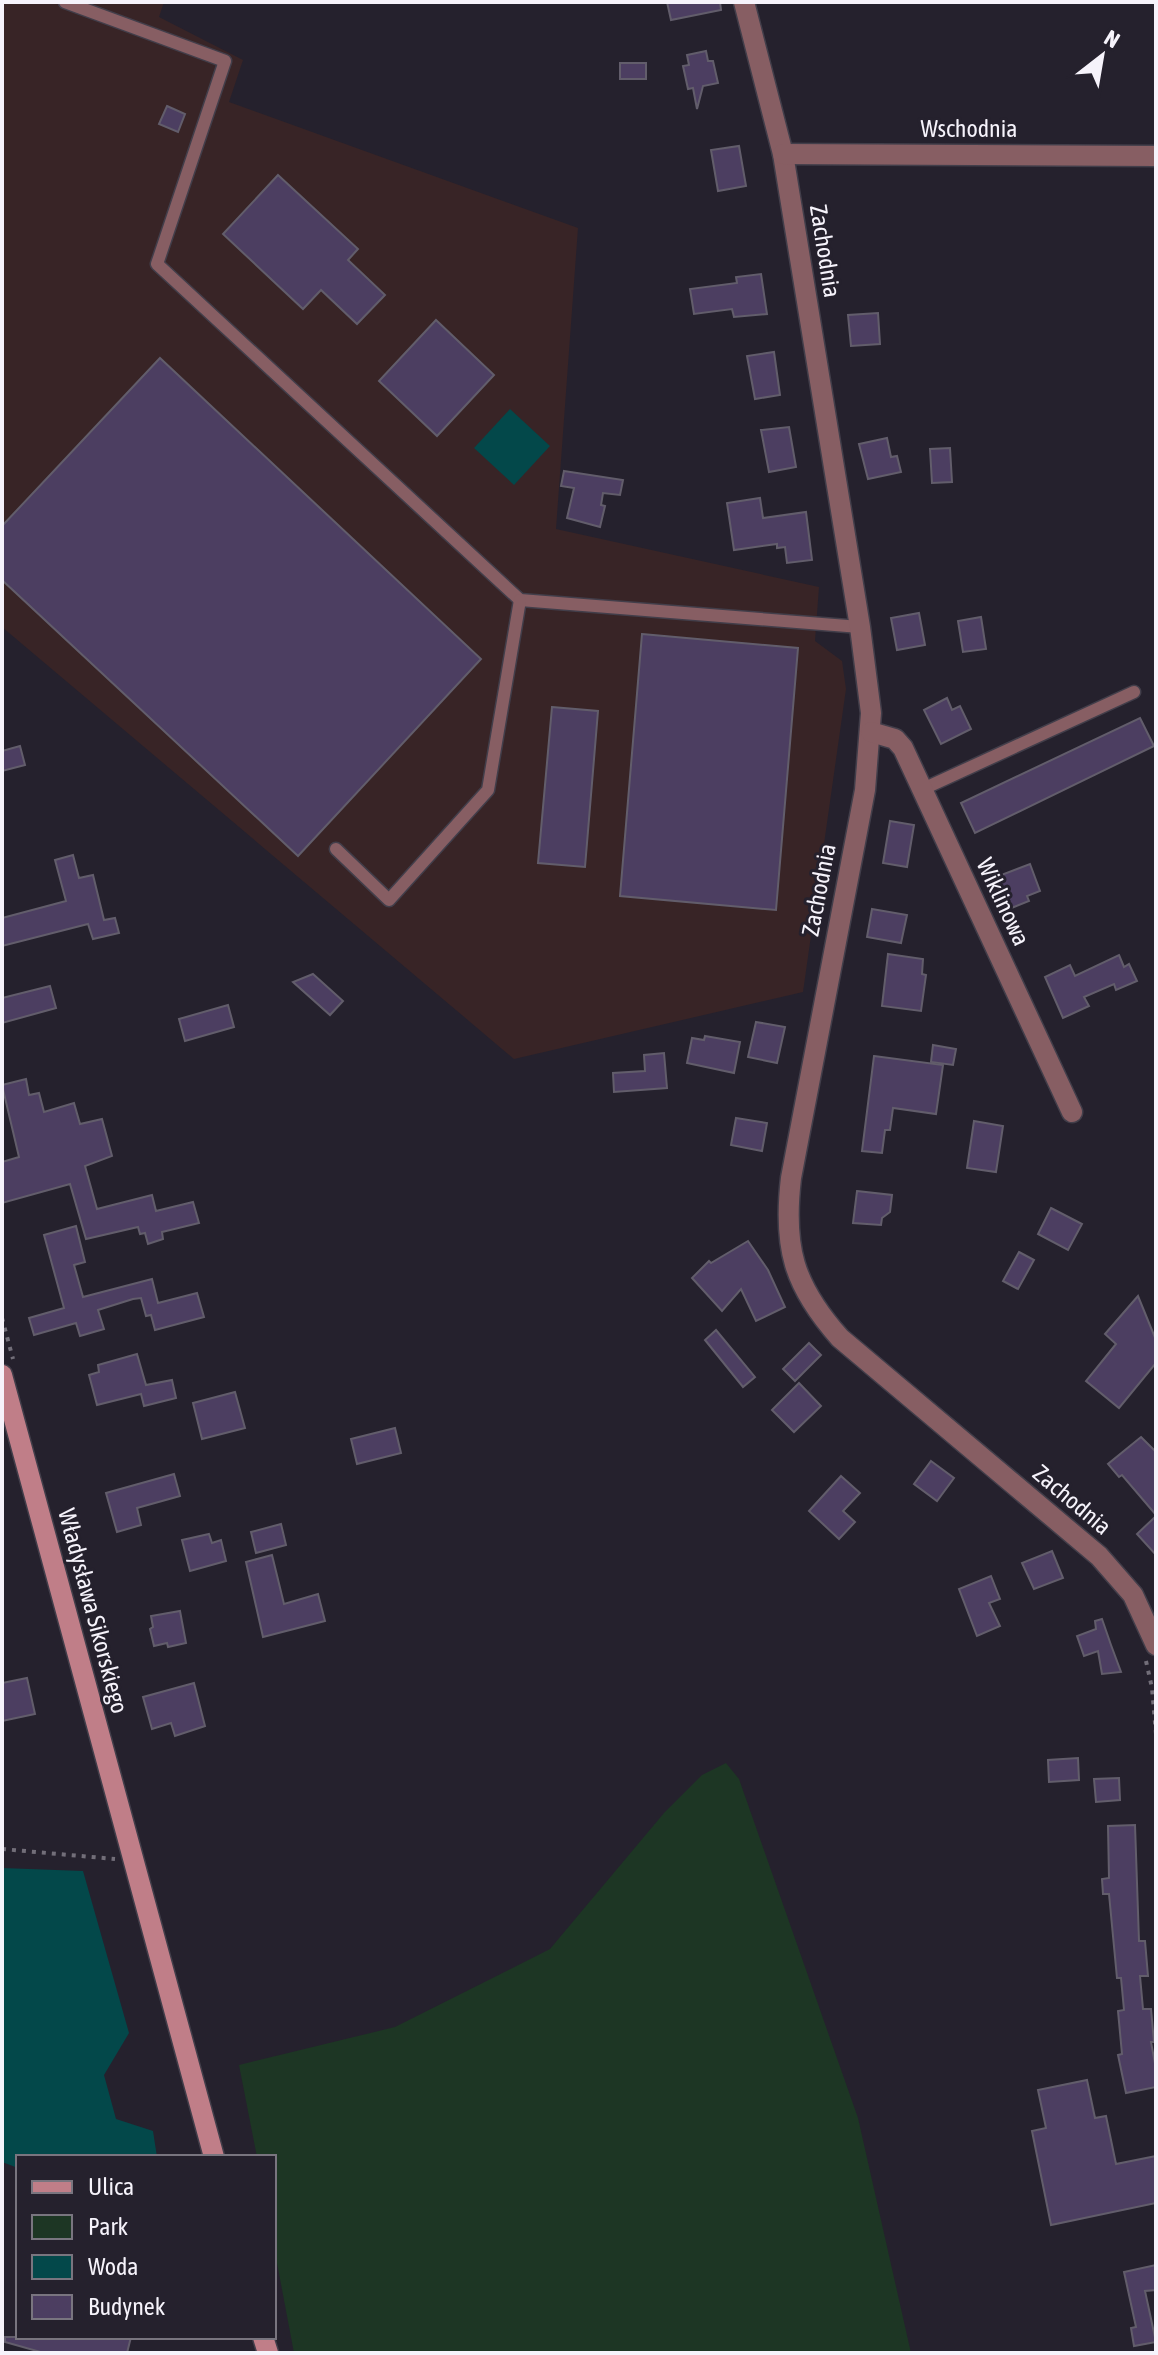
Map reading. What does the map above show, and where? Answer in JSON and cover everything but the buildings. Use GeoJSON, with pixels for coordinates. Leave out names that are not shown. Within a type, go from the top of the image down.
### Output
{"type":"FeatureCollection","features":[{"type":"Feature","properties":{"kind":"main road","name":"Władysława Sikorskiego"},"geometry":{"type":"LineString","coordinates":[[2,1375],[213,2155]]}},
{"type":"Feature","properties":{"kind":"street","name":"Zachodnia"},"geometry":{"type":"LineString","coordinates":[[744,2],[783,154],[870,697],[871,732],[865,790],[791,1178],[788,1228],[795,1264],[807,1296],[840,1338],[1111,1568],[1141,1608],[1151,1651]]}},
{"type":"Feature","properties":{"kind":"street","name":"Wschodnia"},"geometry":{"type":"LineString","coordinates":[[783,154],[1156,156]]}},
{"type":"Feature","properties":{"kind":"street","name":"Wiklinowa"},"geometry":{"type":"LineString","coordinates":[[871,732],[888,735],[900,743],[1072,1112]]}},
{"type":"Feature","properties":{"kind":"lane"},"geometry":{"type":"LineString","coordinates":[[65,2],[225,61],[157,264],[520,600],[860,627]]}},
{"type":"Feature","properties":{"kind":"lane"},"geometry":{"type":"LineString","coordinates":[[336,849],[389,900],[488,790],[520,600]]}},
{"type":"Feature","properties":{"kind":"lane"},"geometry":{"type":"LineString","coordinates":[[923,789],[1134,692]]}},
{"type":"Feature","properties":{"kind":"path"},"geometry":{"type":"LineString","coordinates":[[1151,1651],[1156,1734]]}},
{"type":"Feature","properties":{"kind":"path"},"geometry":{"type":"LineString","coordinates":[[2,1849],[133,1860]]}},
{"type":"Feature","properties":{"kind":"shaded area"},"geometry":{"type":"Polygon","coordinates":[[[2,2],[164,2],[159,17],[243,60],[229,102],[578,228],[556,529],[819,587],[815,641],[842,661],[846,689],[803,992],[514,1059],[2,627],[2,2]]]}},
{"type":"Feature","properties":{"kind":"green space"},"geometry":{"type":"Polygon","coordinates":[[[726,1763],[739,1779],[858,2118],[911,2353],[294,2353],[276,2258],[276,2155],[257,2155],[239,2065],[395,2027],[550,1949],[664,1813],[702,1775],[726,1763]]]}},
{"type":"Feature","properties":{"kind":"water"},"geometry":{"type":"Polygon","coordinates":[[[510,409],[550,446],[514,485],[474,448],[510,409]]]}},
{"type":"Feature","properties":{"kind":"water"},"geometry":{"type":"Polygon","coordinates":[[[2,1868],[83,1871],[129,2033],[104,2075],[116,2119],[153,2131],[157,2155],[16,2155],[16,2167],[2,2162],[2,1868]]]}}]}
